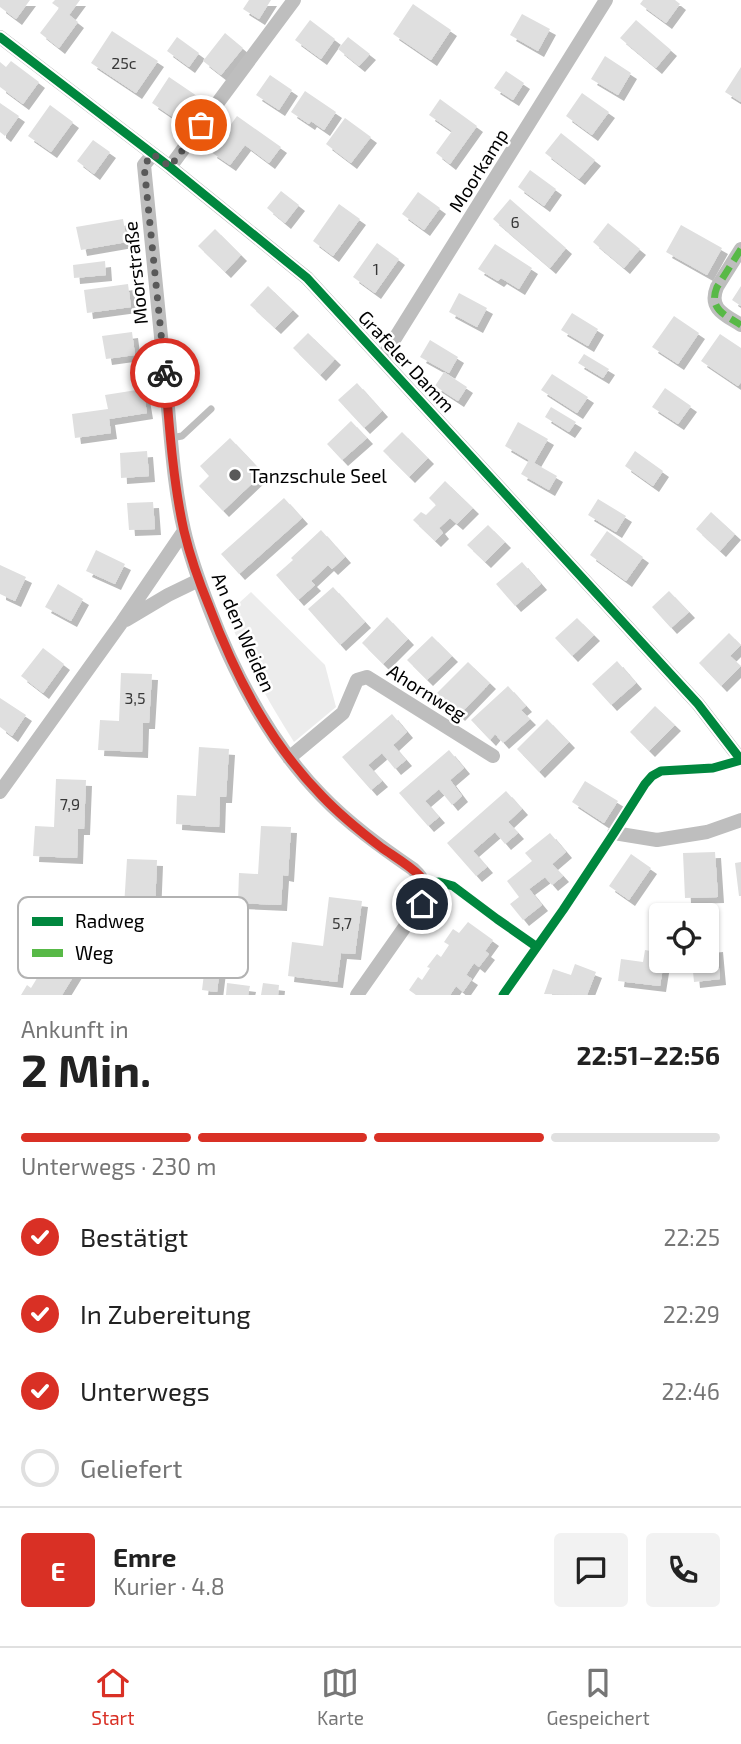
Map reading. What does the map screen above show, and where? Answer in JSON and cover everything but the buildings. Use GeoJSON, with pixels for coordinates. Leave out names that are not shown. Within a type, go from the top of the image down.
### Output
{"type":"FeatureCollection","features":[{"type":"Feature","properties":{"kind":"street"},"geometry":{"type":"LineString","coordinates":[[170,167],[295,0]]}},
{"type":"Feature","properties":{"kind":"street","name":"Moorkamp"},"geometry":{"type":"LineString","coordinates":[[382,359],[606,0]]}},
{"type":"Feature","properties":{"kind":"street","name":"Grafeler Damm"},"geometry":{"type":"LineString","coordinates":[[0,37],[170,167],[307,278],[698,704],[741,760]]}},
{"type":"Feature","properties":{"kind":"street","name":"Moorstraße"},"geometry":{"type":"LineString","coordinates":[[153,154],[144,165],[171,438],[184,531]]}},
{"type":"Feature","properties":{"kind":"street"},"geometry":{"type":"LineString","coordinates":[[741,249],[717,287],[714,301],[717,309],[741,325]]}},
{"type":"Feature","properties":{"kind":"street"},"geometry":{"type":"LineString","coordinates":[[0,792],[184,531]]}},
{"type":"Feature","properties":{"kind":"street","name":"An den Weiden"},"geometry":{"type":"LineString","coordinates":[[184,531],[222,641],[242,684],[265,723],[289,758],[321,796],[356,827],[413,869],[425,884],[422,904],[357,995]]}},
{"type":"Feature","properties":{"kind":"street"},"geometry":{"type":"LineString","coordinates":[[122,622],[199,580]]}},
{"type":"Feature","properties":{"kind":"street","name":"Ahornweg"},"geometry":{"type":"LineString","coordinates":[[289,758],[343,713],[357,680],[367,677],[493,756]]}},
{"type":"Feature","properties":{"kind":"street"},"geometry":{"type":"LineString","coordinates":[[614,833],[657,840],[707,832],[741,820]]}},
{"type":"Feature","properties":{"kind":"lane"},"geometry":{"type":"LineString","coordinates":[[171,438],[182,436],[212,409]]}},
{"type":"Feature","properties":{"kind":"shaded area"},"geometry":{"type":"Polygon","coordinates":[[[251,592],[325,665],[336,707],[294,742],[241,648],[227,614],[251,592]]]}},
{"type":"Feature","properties":{"kind":"marked path"},"geometry":{"type":"LineString","coordinates":[[741,249],[717,287],[715,295],[716,306],[741,325]]}},
{"type":"Feature","properties":{"kind":"cycle path"},"geometry":{"type":"LineString","coordinates":[[0,37],[170,167],[307,278],[698,704],[741,760]]}},
{"type":"Feature","properties":{"kind":"cycle path"},"geometry":{"type":"LineString","coordinates":[[503,995],[652,776],[661,771],[713,768],[741,760]]}},
{"type":"Feature","properties":{"kind":"cycle path"},"geometry":{"type":"LineString","coordinates":[[425,884],[439,882],[453,886],[537,947]]}},
{"type":"Feature","properties":{"kind":"way so far"},"geometry":{"type":"LineString","coordinates":[[165,373],[144,165],[153,154],[170,167],[201,125]]}},
{"type":"Feature","properties":{"kind":"place","name":"Tanzschule Seel"},"geometry":{"type":"Point","coordinates":[235,475]}},
{"type":"Feature","properties":{"kind":"route"},"geometry":{"type":"LineString","coordinates":[[165,373],[184,531],[206,600],[242,684],[289,758],[321,796],[356,827],[420,876],[425,884],[422,904]]}}]}
